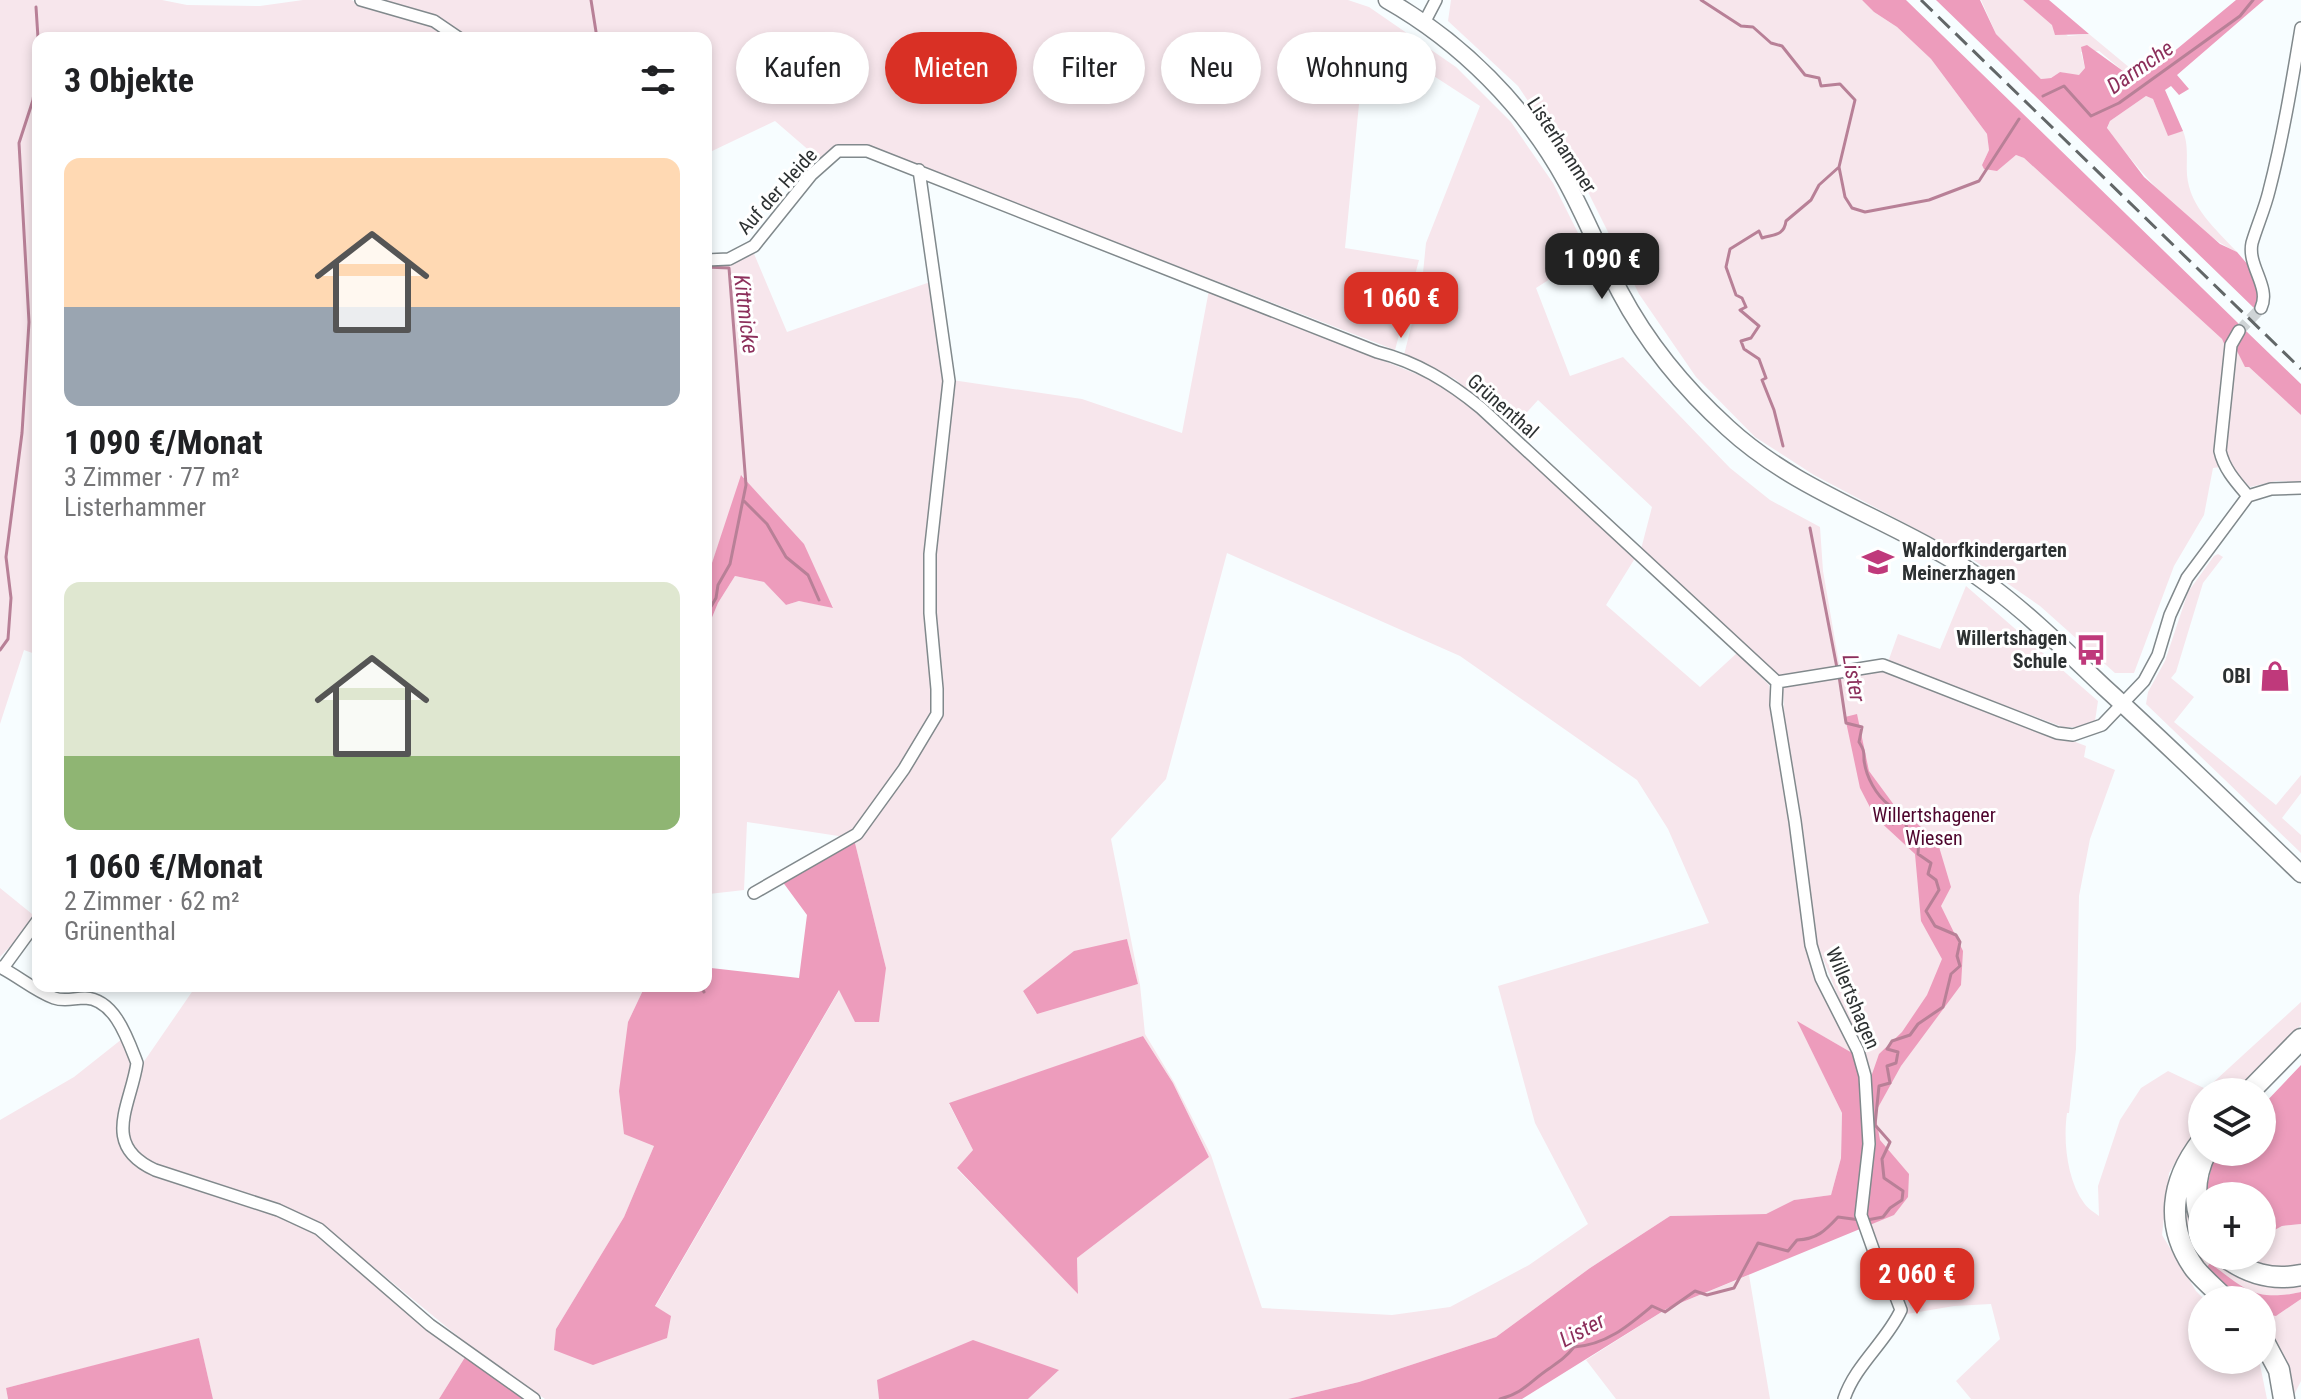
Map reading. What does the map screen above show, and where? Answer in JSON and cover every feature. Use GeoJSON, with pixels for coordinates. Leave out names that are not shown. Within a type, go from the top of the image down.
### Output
{"type":"FeatureCollection","features":[{"type":"Feature","properties":{"kind":"highway"},"geometry":{"type":"LineString","coordinates":[[2263,1078],[2301,1039]]}},
{"type":"Feature","properties":{"kind":"highway"},"geometry":{"type":"LineString","coordinates":[[2272,1078],[2301,1049]]}},
{"type":"Feature","properties":{"kind":"highway"},"geometry":{"type":"LineString","coordinates":[[2188,1160],[2179,1179],[2175,1215],[2178,1235],[2196,1271],[2212,1286]]}},
{"type":"Feature","properties":{"kind":"highway"},"geometry":{"type":"LineString","coordinates":[[2246,1270],[2260,1276],[2286,1278],[2301,1275]]}},
{"type":"Feature","properties":{"kind":"highway"},"geometry":{"type":"LineString","coordinates":[[2276,1364],[2284,1399]]}},
{"type":"Feature","properties":{"kind":"main road","name":"Listerhammer"},"geometry":{"type":"LineString","coordinates":[[1387,0],[1424,23],[1478,67],[1529,124],[1566,180],[1621,294],[1653,345],[1692,393],[1730,430],[1777,466],[1950,558],[1989,584],[2122,704],[2301,874]]}},
{"type":"Feature","properties":{"kind":"street"},"geometry":{"type":"LineString","coordinates":[[361,0],[434,21],[450,32]]}},
{"type":"Feature","properties":{"kind":"street"},"geometry":{"type":"LineString","coordinates":[[1424,23],[1436,0]]}},
{"type":"Feature","properties":{"kind":"street"},"geometry":{"type":"LineString","coordinates":[[2261,308],[2264,299],[2251,253],[2269,192],[2295,73],[2301,28]]}},
{"type":"Feature","properties":{"kind":"street","name":"Auf der Heide"},"geometry":{"type":"LineString","coordinates":[[712,260],[729,259],[754,246],[811,175],[838,151],[867,151],[919,170]]}},
{"type":"Feature","properties":{"kind":"street"},"geometry":{"type":"LineString","coordinates":[[754,893],[857,834],[904,769],[937,714],[930,613],[930,554],[949,381],[919,170]]}},
{"type":"Feature","properties":{"kind":"street","name":"Grünenthal"},"geometry":{"type":"LineString","coordinates":[[919,170],[1377,352],[1400,358],[1450,383],[1492,418],[1777,682]]}},
{"type":"Feature","properties":{"kind":"street"},"geometry":{"type":"LineString","coordinates":[[2239,331],[2231,345],[2220,451],[2229,474],[2248,496]]}},
{"type":"Feature","properties":{"kind":"street"},"geometry":{"type":"LineString","coordinates":[[1777,682],[1883,665],[2057,733],[2073,735],[2102,725],[2152,669],[2174,603],[2187,578],[2248,496],[2286,486],[2301,488]]}},
{"type":"Feature","properties":{"kind":"street","name":"Willertshagen"},"geometry":{"type":"LineString","coordinates":[[1777,682],[1776,705],[1811,945],[1821,978],[1858,1051],[1865,1076],[1869,1144],[1862,1221],[1882,1274],[1901,1310],[1895,1323],[1881,1337],[1859,1370],[1844,1399]]}},
{"type":"Feature","properties":{"kind":"street"},"geometry":{"type":"LineString","coordinates":[[32,928],[1,967],[32,985]]}},
{"type":"Feature","properties":{"kind":"street"},"geometry":{"type":"LineString","coordinates":[[45,992],[70,1001],[86,998],[98,1001],[116,1018],[137,1063],[121,1129],[126,1143],[139,1160],[155,1170],[278,1210],[319,1229],[438,1332],[534,1399]]}},
{"type":"Feature","properties":{"kind":"green space"},"geometry":{"type":"Polygon","coordinates":[[[0,0],[162,0],[187,5],[260,6],[303,0],[351,0],[434,27],[441,32],[32,32],[32,653],[24,650],[0,724],[0,0]]]}},
{"type":"Feature","properties":{"kind":"green space"},"geometry":{"type":"Polygon","coordinates":[[[370,0],[1348,0],[1369,7],[1405,32],[1277,32],[1277,104],[1359,104],[1345,248],[1419,260],[1395,350],[866,146],[839,146],[819,159],[775,121],[712,151],[712,32],[448,32],[370,0]]]}},
{"type":"Feature","properties":{"kind":"green space"},"geometry":{"type":"Polygon","coordinates":[[[1451,0],[1862,0],[1931,59],[1987,134],[1989,150],[1982,165],[1997,170],[2016,155],[2024,158],[2222,339],[2226,348],[2220,467],[2213,468],[2204,515],[2174,566],[2134,673],[2115,673],[2040,606],[1969,557],[1814,475],[1755,437],[1696,377],[1639,294],[1585,186],[1518,86],[1448,21],[1451,0]]]}},
{"type":"Feature","properties":{"kind":"green space"},"geometry":{"type":"Polygon","coordinates":[[[1981,0],[2023,0],[2068,36],[2089,34],[2142,78],[2123,71],[2099,51],[2081,52],[2085,68],[2079,76],[2060,72],[2051,78],[2041,79],[1996,34],[1981,0]]]}},
{"type":"Feature","properties":{"kind":"green space"},"geometry":{"type":"Polygon","coordinates":[[[1436,53],[1456,67],[1511,122],[1553,183],[1590,257],[1578,261],[1536,288],[1570,376],[1623,357],[1730,468],[1770,500],[1820,527],[1823,571],[1840,669],[1778,679],[1640,553],[1652,507],[1538,400],[1512,429],[1455,379],[1404,355],[1422,283],[1426,243],[1480,106],[1436,77],[1436,53]]]}},
{"type":"Feature","properties":{"kind":"green space"},"geometry":{"type":"Polygon","coordinates":[[[2146,96],[2153,99],[2168,135],[2183,131],[2187,147],[2187,175],[2193,198],[2205,217],[2237,252],[2183,214],[2150,181],[2107,129],[2110,121],[2146,96]]]}},
{"type":"Feature","properties":{"kind":"green space"},"geometry":{"type":"Polygon","coordinates":[[[752,249],[787,332],[933,281],[947,380],[925,613],[932,712],[924,732],[857,828],[845,837],[747,822],[744,890],[712,894],[712,618],[718,603],[735,576],[764,582],[786,605],[799,601],[833,607],[818,577],[742,475],[712,563],[712,266],[730,266],[752,249]]]}},
{"type":"Feature","properties":{"kind":"green space"},"geometry":{"type":"Polygon","coordinates":[[[1209,290],[1446,386],[1637,555],[1606,605],[1700,687],[1737,653],[1769,685],[1793,821],[1807,941],[1854,1054],[1798,1022],[1842,1113],[1841,1158],[1831,1195],[1794,1200],[1766,1214],[1670,1216],[1590,1268],[1496,1337],[1359,1382],[1288,1399],[1028,1399],[1058,1371],[878,1380],[879,1399],[545,1399],[471,1347],[320,1223],[149,1163],[128,1140],[125,1118],[143,1063],[192,992],[642,992],[628,1022],[654,1146],[624,1217],[556,1329],[655,1307],[840,989],[886,968],[854,839],[941,710],[933,613],[935,554],[952,380],[1082,399],[1182,433],[1209,290]],[[1227,553],[1166,779],[1111,839],[1140,985],[1145,1034],[1174,1082],[1211,1155],[1262,1308],[1392,1315],[1450,1307],[1529,1265],[1588,1224],[1535,1123],[1498,986],[1709,923],[1668,829],[1637,780],[1460,656],[1227,553]],[[1127,939],[1023,991],[1036,1013],[1138,984],[1127,939]],[[1143,1036],[949,1104],[973,1150],[957,1169],[1078,1293],[1077,1258],[1209,1157],[1173,1083],[1143,1036]]]}},
{"type":"Feature","properties":{"kind":"green space"},"geometry":{"type":"Polygon","coordinates":[[[2235,347],[2249,367],[2301,415],[2301,482],[2276,481],[2250,487],[2232,471],[2224,449],[2235,347]]]}},
{"type":"Feature","properties":{"kind":"green space"},"geometry":{"type":"Polygon","coordinates":[[[2218,554],[2223,557],[2203,583],[2176,672],[2171,678],[2194,697],[2174,722],[2276,805],[2301,775],[2301,793],[2282,818],[2301,835],[2301,853],[2146,704],[2148,692],[2165,661],[2188,592],[2218,554]]]}},
{"type":"Feature","properties":{"kind":"green space"},"geometry":{"type":"Polygon","coordinates":[[[1966,586],[2098,701],[2095,721],[2082,727],[2063,727],[1888,662],[1898,634],[1940,649],[1966,586]]]}},
{"type":"Feature","properties":{"kind":"green space","name":"Willertshagener Wiesen"},"geometry":{"type":"Polygon","coordinates":[[[1873,667],[1894,672],[2086,746],[2084,757],[2115,770],[2090,839],[2079,896],[2076,1049],[2066,1124],[2070,1172],[2085,1205],[2099,1216],[2098,1186],[2120,1120],[2141,1088],[2168,1071],[2188,1080],[2188,1142],[2169,1173],[2162,1235],[2193,1286],[2188,1286],[2188,1374],[2262,1374],[2267,1399],[1971,1399],[1956,1381],[2000,1339],[1991,1304],[1907,1314],[1870,1225],[1877,1122],[1871,1078],[1815,939],[1783,686],[1873,667]]]}},
{"type":"Feature","properties":{"kind":"green space"},"geometry":{"type":"Polygon","coordinates":[[[0,888],[32,914],[32,923],[0,957],[0,888]]]}},
{"type":"Feature","properties":{"kind":"green space","name":"Willertshagener Wiesen"},"geometry":{"type":"Polygon","coordinates":[[[2301,1002],[2301,1025],[2249,1078],[2218,1078],[2301,1002]]]}},
{"type":"Feature","properties":{"kind":"green space"},"geometry":{"type":"Polygon","coordinates":[[[122,1039],[136,1066],[118,1119],[137,1162],[299,1222],[330,1242],[467,1354],[439,1399],[213,1399],[199,1339],[6,1388],[8,1399],[0,1399],[0,1120],[74,1077],[122,1039]]]}},
{"type":"Feature","properties":{"kind":"green space"},"geometry":{"type":"Polygon","coordinates":[[[2189,1166],[2188,1239],[2179,1221],[2189,1166]]]}},
{"type":"Feature","properties":{"kind":"green space"},"geometry":{"type":"Polygon","coordinates":[[[2301,1224],[2301,1267],[2275,1271],[2272,1270],[2276,1270],[2276,1229],[2301,1224]]]}},
{"type":"Feature","properties":{"kind":"green space"},"geometry":{"type":"Polygon","coordinates":[[[2219,1270],[2266,1270],[2301,1280],[2301,1292],[2276,1296],[2276,1286],[2242,1286],[2219,1270]]]}},
{"type":"Feature","properties":{"kind":"green space"},"geometry":{"type":"Polygon","coordinates":[[[1749,1275],[1770,1399],[1616,1399],[1586,1360],[1668,1308],[1749,1275]]]}},
{"type":"Feature","properties":{"kind":"green space"},"geometry":{"type":"Polygon","coordinates":[[[2301,1299],[2301,1381],[2292,1399],[2276,1362],[2276,1316],[2301,1299]]]}},
{"type":"Feature","properties":{"kind":"shaded area"},"geometry":{"type":"Polygon","coordinates":[[[1862,0],[1906,0],[2239,324],[2229,337],[2226,348],[2222,339],[2024,158],[2016,155],[1997,171],[1984,169],[1982,165],[1989,150],[1987,134],[1931,59],[1862,0]]]}},
{"type":"Feature","properties":{"kind":"shaded area"},"geometry":{"type":"Polygon","coordinates":[[[1936,0],[1980,0],[1996,34],[2041,79],[2051,78],[2060,72],[2079,75],[2085,68],[2081,47],[2087,45],[2123,71],[2142,78],[2236,0],[2264,0],[2177,75],[2189,89],[2179,95],[2171,86],[2165,90],[2183,131],[2168,136],[2153,99],[2146,96],[2110,121],[2107,128],[2144,177],[2220,244],[2237,252],[2249,266],[2259,290],[2258,303],[2254,308],[1936,0]]]}},
{"type":"Feature","properties":{"kind":"shaded area"},"geometry":{"type":"Polygon","coordinates":[[[2023,0],[2049,0],[2089,34],[2055,35],[2052,25],[2023,0]]]}},
{"type":"Feature","properties":{"kind":"shaded area"},"geometry":{"type":"Polygon","coordinates":[[[2246,331],[2301,384],[2301,415],[2249,367],[2245,367],[2235,347],[2246,331]]]}},
{"type":"Feature","properties":{"kind":"shaded area"},"geometry":{"type":"Polygon","coordinates":[[[741,475],[804,544],[833,608],[799,601],[786,605],[764,582],[735,576],[712,618],[712,563],[741,475]]]}},
{"type":"Feature","properties":{"kind":"shaded area"},"geometry":{"type":"Polygon","coordinates":[[[1857,714],[1869,771],[1894,805],[1937,840],[1951,887],[1941,906],[1963,951],[1961,985],[1901,1066],[1875,1113],[1880,1140],[1909,1174],[1908,1197],[1894,1215],[1668,1308],[1522,1399],[1288,1399],[1359,1382],[1496,1337],[1590,1268],[1670,1216],[1766,1214],[1794,1200],[1831,1195],[1841,1158],[1842,1113],[1797,1021],[1854,1054],[1871,1077],[1879,1054],[1902,1032],[1927,995],[1942,959],[1921,921],[1915,854],[1875,817],[1860,788],[1845,717],[1857,714]]]}},
{"type":"Feature","properties":{"kind":"shaded area"},"geometry":{"type":"Polygon","coordinates":[[[854,839],[886,968],[879,1022],[855,1022],[839,990],[655,1306],[671,1316],[667,1338],[593,1365],[554,1350],[556,1329],[624,1217],[654,1146],[624,1134],[619,1091],[628,1022],[642,992],[712,992],[712,968],[799,978],[807,915],[782,881],[854,839]]]}},
{"type":"Feature","properties":{"kind":"shaded area"},"geometry":{"type":"Polygon","coordinates":[[[1127,939],[1138,984],[1037,1014],[1023,991],[1074,951],[1127,939]]]}},
{"type":"Feature","properties":{"kind":"shaded area"},"geometry":{"type":"Polygon","coordinates":[[[1143,1036],[1173,1083],[1209,1157],[1077,1258],[1078,1294],[957,1168],[973,1150],[949,1103],[1143,1036]]]}},
{"type":"Feature","properties":{"kind":"shaded area"},"geometry":{"type":"Polygon","coordinates":[[[2301,1065],[2301,1224],[2276,1229],[2276,1182],[2208,1182],[2212,1166],[2276,1166],[2276,1091],[2301,1065]]]}},
{"type":"Feature","properties":{"kind":"shaded area"},"geometry":{"type":"Polygon","coordinates":[[[2219,1270],[2242,1286],[2219,1286],[2204,1271],[2219,1270]]]}},
{"type":"Feature","properties":{"kind":"shaded area"},"geometry":{"type":"Polygon","coordinates":[[[2301,1292],[2301,1299],[2276,1316],[2276,1295],[2301,1292]]]}},
{"type":"Feature","properties":{"kind":"shaded area"},"geometry":{"type":"Polygon","coordinates":[[[199,1338],[213,1399],[8,1399],[6,1388],[199,1338]]]}},
{"type":"Feature","properties":{"kind":"shaded area"},"geometry":{"type":"Polygon","coordinates":[[[973,1340],[1059,1370],[1028,1399],[879,1399],[877,1380],[973,1340]]]}},
{"type":"Feature","properties":{"kind":"shaded area"},"geometry":{"type":"Polygon","coordinates":[[[467,1354],[531,1399],[439,1399],[467,1354]]]}},
{"type":"Feature","properties":{"kind":"waterway","name":"Kittmicke"},"geometry":{"type":"LineString","coordinates":[[591,0],[596,32]]}},
{"type":"Feature","properties":{"kind":"waterway","name":"Lister"},"geometry":{"type":"LineString","coordinates":[[1701,0],[1741,26],[1753,27],[1771,43],[1782,46],[1805,75],[1819,78],[1821,86],[1840,84],[1855,100],[1839,167],[1819,185],[1811,200],[1786,221],[1781,232],[1762,238],[1759,231],[1730,249],[1726,267],[1736,295],[1742,298],[1746,307],[1740,310],[1759,326],[1751,338],[1741,341],[1744,349],[1759,359],[1766,378],[1762,380],[1783,446]]}},
{"type":"Feature","properties":{"kind":"waterway","name":"Darmche"},"geometry":{"type":"LineString","coordinates":[[2043,96],[2064,86],[2091,116],[2119,103],[2240,16],[2253,0]]}},
{"type":"Feature","properties":{"kind":"waterway"},"geometry":{"type":"LineString","coordinates":[[36,7],[38,32]]}},
{"type":"Feature","properties":{"kind":"waterway"},"geometry":{"type":"LineString","coordinates":[[0,650],[8,639],[11,598],[6,557],[22,433],[29,322],[19,143],[32,103]]}},
{"type":"Feature","properties":{"kind":"waterway","name":"Darmche"},"geometry":{"type":"LineString","coordinates":[[1839,167],[1845,197],[1852,208],[1865,212],[1929,200],[1979,181],[2019,119]]}},
{"type":"Feature","properties":{"kind":"waterway","name":"Kittmicke"},"geometry":{"type":"LineString","coordinates":[[712,267],[729,268],[746,485],[730,564],[718,585],[712,605]]}},
{"type":"Feature","properties":{"kind":"waterway"},"geometry":{"type":"LineString","coordinates":[[744,501],[767,524],[786,557],[808,575],[819,600]]}},
{"type":"Feature","properties":{"kind":"waterway","name":"Lister"},"geometry":{"type":"LineString","coordinates":[[1810,528],[1837,668]]}},
{"type":"Feature","properties":{"kind":"waterway","name":"Lister"},"geometry":{"type":"LineString","coordinates":[[1839,676],[1846,723],[1862,727],[1859,742],[1869,779],[1889,805],[1893,824],[1904,818],[1908,832],[1919,838],[1918,854],[1931,863],[1928,874],[1936,880],[1939,890],[1926,911],[1935,926],[1956,935],[1960,942],[1957,956],[1960,966],[1951,974],[1943,1007],[1918,1024],[1910,1035],[1892,1041],[1887,1049],[1898,1052],[1896,1063],[1887,1066],[1890,1083],[1879,1086],[1875,1125],[1890,1142],[1882,1159],[1884,1178],[1903,1191],[1902,1200],[1883,1217],[1867,1220]]}},
{"type":"Feature","properties":{"kind":"waterway","name":"Lister"},"geometry":{"type":"LineString","coordinates":[[1500,1399],[1521,1390],[1574,1347],[1606,1338],[1652,1306],[1665,1312],[1695,1291],[1707,1295],[1734,1288],[1758,1243],[1788,1251],[1797,1240],[1820,1233],[1838,1217],[1860,1220]]}},
{"type":"Feature","properties":{"kind":"tunnel"},"geometry":{"type":"LineString","coordinates":[[2239,331],[2261,308]]}},
{"type":"Feature","properties":{"kind":"railway"},"geometry":{"type":"LineString","coordinates":[[1921,0],[2301,369]]}},
{"type":"Feature","properties":{"kind":"place","name":"Waldorfkindergarten Meinerzhagen"},"geometry":{"type":"Point","coordinates":[1878,562]}},
{"type":"Feature","properties":{"kind":"place","name":"Willertshagen Schule"},"geometry":{"type":"Point","coordinates":[2091,650]}},
{"type":"Feature","properties":{"kind":"place","name":"OBI"},"geometry":{"type":"Point","coordinates":[2275,676]}}]}
